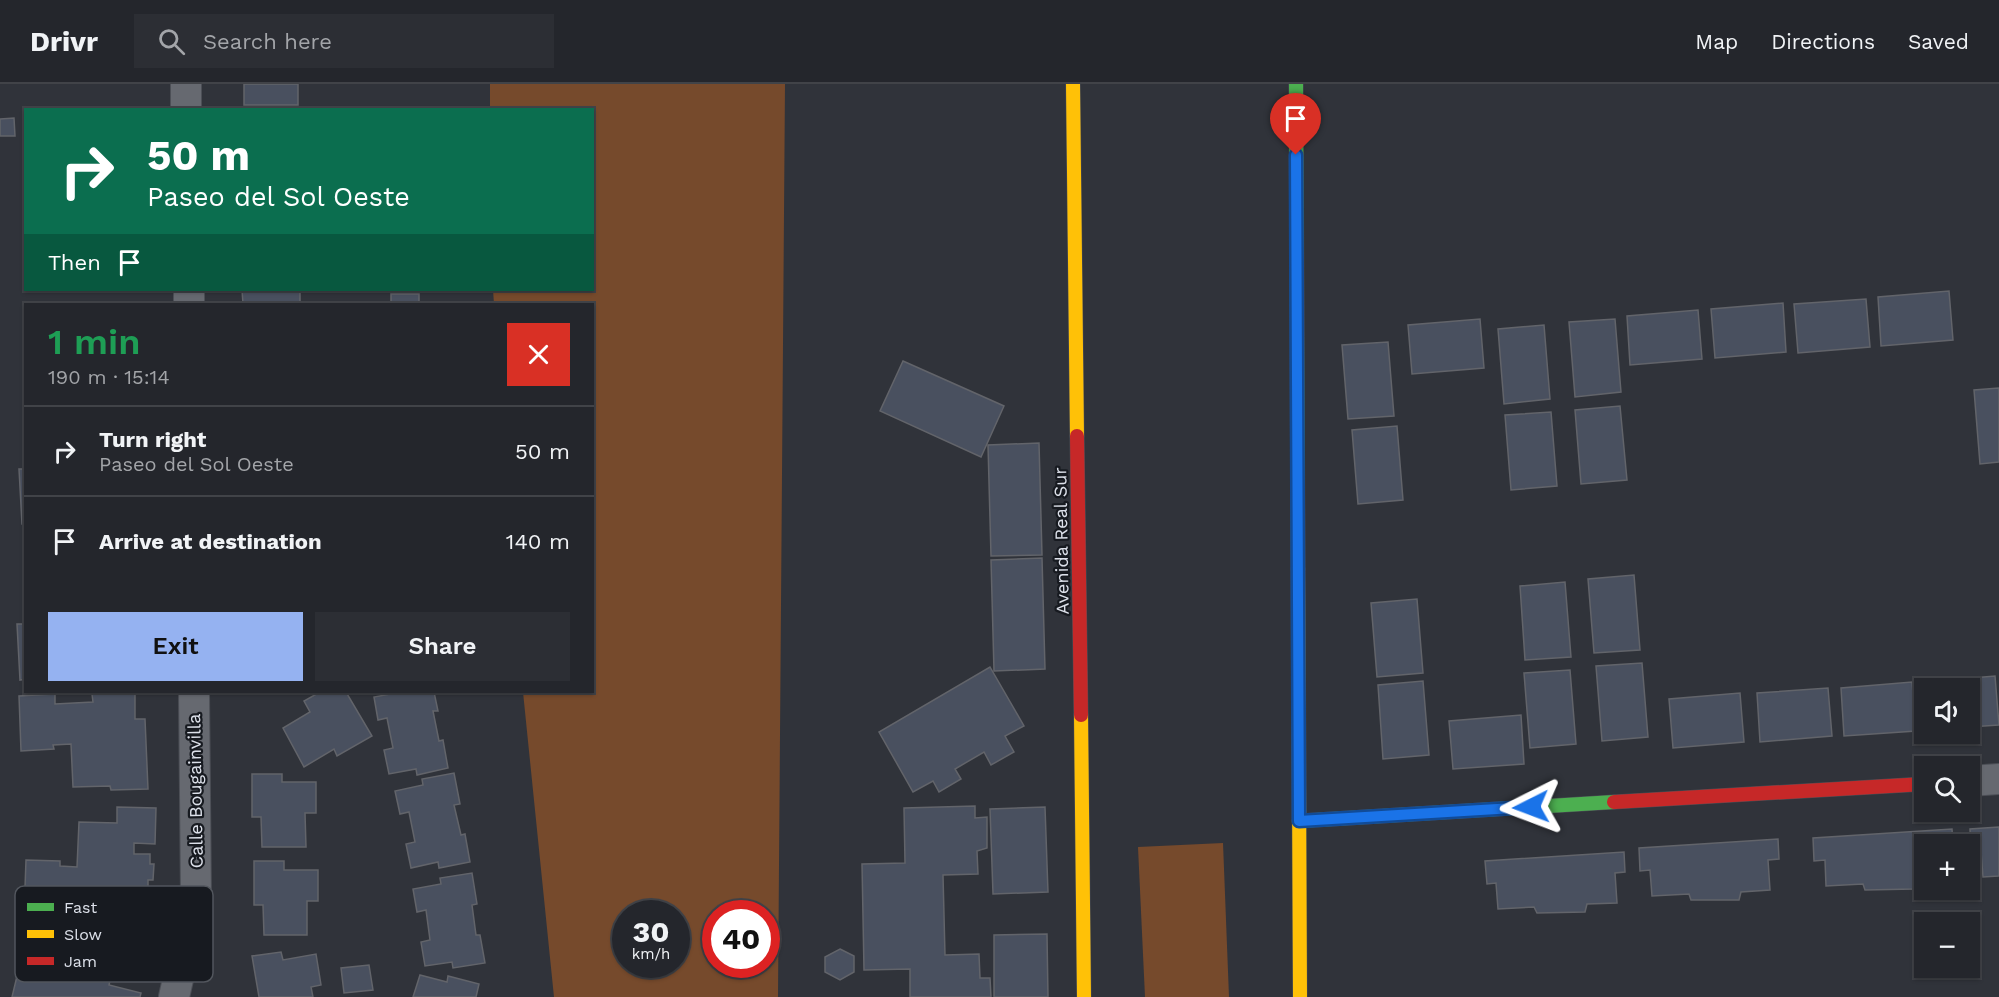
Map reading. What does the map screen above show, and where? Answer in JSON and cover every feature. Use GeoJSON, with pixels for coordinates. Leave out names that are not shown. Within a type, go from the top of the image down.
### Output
{"type":"FeatureCollection","features":[{"type":"Feature","properties":{"kind":"street"},"geometry":{"type":"LineString","coordinates":[[186,84],[186,108]]}},
{"type":"Feature","properties":{"kind":"street","name":"Avenida Real Sur"},"geometry":{"type":"LineString","coordinates":[[1073,84],[1084,997]]}},
{"type":"Feature","properties":{"kind":"street"},"geometry":{"type":"LineString","coordinates":[[1296,84],[1300,997]]}},
{"type":"Feature","properties":{"kind":"street","name":"Calle Bougainvilla"},"geometry":{"type":"LineString","coordinates":[[194,693],[196,886]]}},
{"type":"Feature","properties":{"kind":"street"},"geometry":{"type":"LineString","coordinates":[[1980,780],[1999,779]]}},
{"type":"Feature","properties":{"kind":"street"},"geometry":{"type":"LineString","coordinates":[[1299,821],[1914,785]]}},
{"type":"Feature","properties":{"kind":"street","name":"Calle Bougainvilla"},"geometry":{"type":"LineString","coordinates":[[174,997],[177,982]]}},
{"type":"Feature","properties":{"kind":"shaded area"},"geometry":{"type":"Polygon","coordinates":[[[490,84],[785,84],[779,900],[702,900],[702,978],[778,978],[778,997],[554,997],[523,693],[594,693],[594,303],[494,303],[493,291],[594,291],[594,108],[490,108],[490,84]]]}},
{"type":"Feature","properties":{"kind":"shaded area"},"geometry":{"type":"Polygon","coordinates":[[[1223,843],[1229,997],[1145,997],[1138,847],[1223,843]]]}},
{"type":"Feature","properties":{"kind":"building"},"geometry":{"type":"Polygon","coordinates":[[[244,84],[298,84],[298,105],[244,105],[244,84]]]}},
{"type":"Feature","properties":{"kind":"building"},"geometry":{"type":"Polygon","coordinates":[[[14,118],[15,136],[0,136],[0,119],[14,118]]]}},
{"type":"Feature","properties":{"kind":"building"},"geometry":{"type":"Polygon","coordinates":[[[242,291],[300,291],[300,303],[243,303],[242,291]]]}},
{"type":"Feature","properties":{"kind":"building"},"geometry":{"type":"Polygon","coordinates":[[[1949,291],[1953,340],[1881,346],[1878,297],[1949,291]]]}},
{"type":"Feature","properties":{"kind":"building"},"geometry":{"type":"Polygon","coordinates":[[[391,294],[419,294],[419,303],[391,303],[391,294]]]}},
{"type":"Feature","properties":{"kind":"building"},"geometry":{"type":"Polygon","coordinates":[[[1866,299],[1870,347],[1798,353],[1794,304],[1866,299]]]}},
{"type":"Feature","properties":{"kind":"building"},"geometry":{"type":"Polygon","coordinates":[[[1783,303],[1786,352],[1715,358],[1711,309],[1783,303]]]}},
{"type":"Feature","properties":{"kind":"building"},"geometry":{"type":"Polygon","coordinates":[[[1698,310],[1702,359],[1630,365],[1627,316],[1698,310]]]}},
{"type":"Feature","properties":{"kind":"building"},"geometry":{"type":"Polygon","coordinates":[[[1480,319],[1484,368],[1412,374],[1408,325],[1480,319]]]}},
{"type":"Feature","properties":{"kind":"building"},"geometry":{"type":"Polygon","coordinates":[[[1615,319],[1621,392],[1575,397],[1569,322],[1615,319]]]}},
{"type":"Feature","properties":{"kind":"building"},"geometry":{"type":"Polygon","coordinates":[[[1544,325],[1550,399],[1504,404],[1498,329],[1544,325]]]}},
{"type":"Feature","properties":{"kind":"building"},"geometry":{"type":"Polygon","coordinates":[[[1388,342],[1394,416],[1348,419],[1342,345],[1388,342]]]}},
{"type":"Feature","properties":{"kind":"building"},"geometry":{"type":"Polygon","coordinates":[[[903,361],[1004,406],[981,457],[880,411],[903,361]]]}},
{"type":"Feature","properties":{"kind":"building"},"geometry":{"type":"Polygon","coordinates":[[[1999,388],[1999,462],[1980,464],[1974,390],[1999,388]]]}},
{"type":"Feature","properties":{"kind":"building"},"geometry":{"type":"Polygon","coordinates":[[[1620,406],[1627,480],[1581,484],[1575,410],[1620,406]]]}},
{"type":"Feature","properties":{"kind":"building"},"geometry":{"type":"Polygon","coordinates":[[[1551,412],[1557,486],[1511,490],[1505,415],[1551,412]]]}},
{"type":"Feature","properties":{"kind":"building"},"geometry":{"type":"Polygon","coordinates":[[[1397,426],[1403,500],[1358,504],[1352,430],[1397,426]]]}},
{"type":"Feature","properties":{"kind":"building"},"geometry":{"type":"Polygon","coordinates":[[[1039,443],[1042,555],[991,556],[988,445],[1039,443]]]}},
{"type":"Feature","properties":{"kind":"building"},"geometry":{"type":"Polygon","coordinates":[[[19,469],[24,469],[24,524],[22,524],[19,469]]]}},
{"type":"Feature","properties":{"kind":"building"},"geometry":{"type":"Polygon","coordinates":[[[1042,558],[1045,669],[994,671],[991,560],[1042,558]]]}},
{"type":"Feature","properties":{"kind":"building"},"geometry":{"type":"Polygon","coordinates":[[[1634,575],[1640,650],[1594,653],[1588,579],[1634,575]]]}},
{"type":"Feature","properties":{"kind":"building"},"geometry":{"type":"Polygon","coordinates":[[[1565,582],[1571,657],[1525,660],[1520,586],[1565,582]]]}},
{"type":"Feature","properties":{"kind":"building"},"geometry":{"type":"Polygon","coordinates":[[[1417,599],[1423,673],[1377,677],[1371,603],[1417,599]]]}},
{"type":"Feature","properties":{"kind":"building"},"geometry":{"type":"Polygon","coordinates":[[[17,624],[24,624],[24,679],[20,680],[17,624]]]}},
{"type":"Feature","properties":{"kind":"building"},"geometry":{"type":"Polygon","coordinates":[[[1642,663],[1648,737],[1602,741],[1596,666],[1642,663]]]}},
{"type":"Feature","properties":{"kind":"building"},"geometry":{"type":"Polygon","coordinates":[[[990,667],[1024,726],[1005,736],[1014,752],[991,765],[984,752],[955,769],[961,779],[939,792],[933,781],[913,792],[879,732],[990,667]]]}},
{"type":"Feature","properties":{"kind":"building"},"geometry":{"type":"Polygon","coordinates":[[[1570,670],[1576,744],[1530,748],[1524,673],[1570,670]]]}},
{"type":"Feature","properties":{"kind":"building"},"geometry":{"type":"Polygon","coordinates":[[[1995,676],[1999,725],[1980,726],[1980,678],[1971,678],[1995,676]]]}},
{"type":"Feature","properties":{"kind":"building"},"geometry":{"type":"Polygon","coordinates":[[[1423,681],[1429,755],[1383,759],[1378,685],[1423,681]]]}},
{"type":"Feature","properties":{"kind":"building"},"geometry":{"type":"Polygon","coordinates":[[[1912,682],[1914,731],[1844,736],[1841,688],[1912,682]]]}},
{"type":"Feature","properties":{"kind":"building"},"geometry":{"type":"Polygon","coordinates":[[[1828,688],[1832,736],[1760,742],[1757,693],[1828,688]]]}},
{"type":"Feature","properties":{"kind":"building"},"geometry":{"type":"Polygon","coordinates":[[[135,693],[135,719],[145,719],[148,789],[111,790],[110,786],[73,787],[71,744],[53,745],[54,749],[21,751],[19,696],[55,694],[55,704],[93,702],[92,694],[135,693]]]}},
{"type":"Feature","properties":{"kind":"building"},"geometry":{"type":"Polygon","coordinates":[[[318,693],[347,693],[372,736],[337,756],[334,749],[304,767],[283,728],[310,712],[304,701],[318,693]]]}},
{"type":"Feature","properties":{"kind":"building"},"geometry":{"type":"Polygon","coordinates":[[[396,693],[434,693],[438,711],[433,711],[439,741],[443,740],[448,768],[417,775],[416,769],[389,774],[384,750],[393,748],[387,718],[378,720],[374,697],[396,693]]]}},
{"type":"Feature","properties":{"kind":"building"},"geometry":{"type":"Polygon","coordinates":[[[1740,693],[1744,742],[1673,748],[1669,699],[1740,693]]]}},
{"type":"Feature","properties":{"kind":"building"},"geometry":{"type":"Polygon","coordinates":[[[1521,715],[1524,764],[1453,769],[1449,721],[1521,715]]]}},
{"type":"Feature","properties":{"kind":"building"},"geometry":{"type":"Polygon","coordinates":[[[454,773],[460,804],[454,805],[461,835],[465,834],[470,862],[439,868],[438,862],[411,868],[406,844],[415,842],[409,812],[400,814],[395,791],[423,785],[422,779],[454,773]]]}},
{"type":"Feature","properties":{"kind":"building"},"geometry":{"type":"Polygon","coordinates":[[[252,774],[282,774],[282,782],[316,782],[316,813],[305,813],[306,847],[262,847],[261,817],[252,817],[252,774]]]}},
{"type":"Feature","properties":{"kind":"building"},"geometry":{"type":"Polygon","coordinates":[[[975,806],[975,818],[987,817],[987,848],[977,851],[978,874],[943,875],[945,955],[979,954],[980,978],[990,978],[991,997],[910,997],[910,969],[864,970],[862,864],[905,863],[904,808],[975,806]]]}},
{"type":"Feature","properties":{"kind":"building"},"geometry":{"type":"Polygon","coordinates":[[[117,807],[156,808],[155,844],[134,843],[134,854],[150,854],[150,864],[154,864],[153,880],[148,880],[148,886],[25,886],[26,860],[60,861],[60,866],[77,867],[79,822],[117,823],[117,807]]]}},
{"type":"Feature","properties":{"kind":"building"},"geometry":{"type":"Polygon","coordinates":[[[1045,807],[1048,892],[993,894],[990,809],[1045,807]]]}},
{"type":"Feature","properties":{"kind":"building"},"geometry":{"type":"Polygon","coordinates":[[[1999,827],[1999,876],[1983,877],[1980,834],[1970,834],[1970,829],[1999,827]]]}},
{"type":"Feature","properties":{"kind":"building"},"geometry":{"type":"Polygon","coordinates":[[[1952,829],[1952,834],[1914,834],[1914,889],[1865,890],[1863,884],[1826,886],[1825,860],[1814,861],[1813,838],[1952,829]]]}},
{"type":"Feature","properties":{"kind":"building"},"geometry":{"type":"Polygon","coordinates":[[[1778,839],[1779,859],[1768,860],[1770,890],[1741,892],[1739,900],[1691,900],[1689,894],[1652,896],[1650,870],[1640,871],[1639,848],[1778,839]]]}},
{"type":"Feature","properties":{"kind":"building"},"geometry":{"type":"Polygon","coordinates":[[[1624,852],[1625,872],[1615,873],[1617,903],[1587,904],[1585,912],[1537,913],[1534,907],[1498,909],[1496,883],[1487,884],[1485,861],[1624,852]]]}},
{"type":"Feature","properties":{"kind":"building"},"geometry":{"type":"Polygon","coordinates":[[[254,861],[284,861],[284,870],[318,870],[318,901],[307,901],[307,935],[264,935],[263,905],[254,905],[254,861]]]}},
{"type":"Feature","properties":{"kind":"building"},"geometry":{"type":"Polygon","coordinates":[[[472,873],[477,904],[472,905],[476,935],[480,935],[485,963],[453,968],[452,962],[425,966],[421,942],[430,940],[426,910],[417,912],[413,889],[441,884],[440,878],[472,873]]]}},
{"type":"Feature","properties":{"kind":"building"},"geometry":{"type":"Polygon","coordinates":[[[1047,934],[1048,997],[994,997],[994,935],[1047,934]]]}},
{"type":"Feature","properties":{"kind":"building"},"geometry":{"type":"Polygon","coordinates":[[[840,949],[854,956],[854,972],[840,980],[825,972],[825,957],[840,949]]]}},
{"type":"Feature","properties":{"kind":"building"},"geometry":{"type":"Polygon","coordinates":[[[281,952],[283,960],[316,954],[321,985],[311,987],[313,997],[259,997],[252,956],[281,952]]]}},
{"type":"Feature","properties":{"kind":"building"},"geometry":{"type":"Polygon","coordinates":[[[369,965],[373,990],[344,993],[341,968],[369,965]]]}},
{"type":"Feature","properties":{"kind":"building"},"geometry":{"type":"Polygon","coordinates":[[[420,975],[447,982],[448,976],[479,984],[476,997],[413,997],[420,975]]]}},
{"type":"Feature","properties":{"kind":"building"},"geometry":{"type":"Polygon","coordinates":[[[16,982],[110,982],[109,985],[141,993],[140,997],[12,997],[16,982]]]}},
{"type":"Feature","properties":{"kind":"traffic: fast"},"geometry":{"type":"LineString","coordinates":[[1296,84],[1298,569]]}},
{"type":"Feature","properties":{"kind":"traffic: fast"},"geometry":{"type":"LineString","coordinates":[[1299,821],[1614,802]]}},
{"type":"Feature","properties":{"kind":"traffic: slow"},"geometry":{"type":"LineString","coordinates":[[1073,84],[1077,436]]}},
{"type":"Feature","properties":{"kind":"traffic: slow"},"geometry":{"type":"LineString","coordinates":[[1298,569],[1300,997]]}},
{"type":"Feature","properties":{"kind":"traffic: slow"},"geometry":{"type":"LineString","coordinates":[[1081,715],[1084,997]]}},
{"type":"Feature","properties":{"kind":"traffic: jam"},"geometry":{"type":"LineString","coordinates":[[1077,436],[1081,715]]}},
{"type":"Feature","properties":{"kind":"traffic: jam"},"geometry":{"type":"LineString","coordinates":[[1614,802],[1914,785]]}},
{"type":"Feature","properties":{"kind":"route"},"geometry":{"type":"LineString","coordinates":[[1296,155],[1299,821],[1531,807]]}}]}
